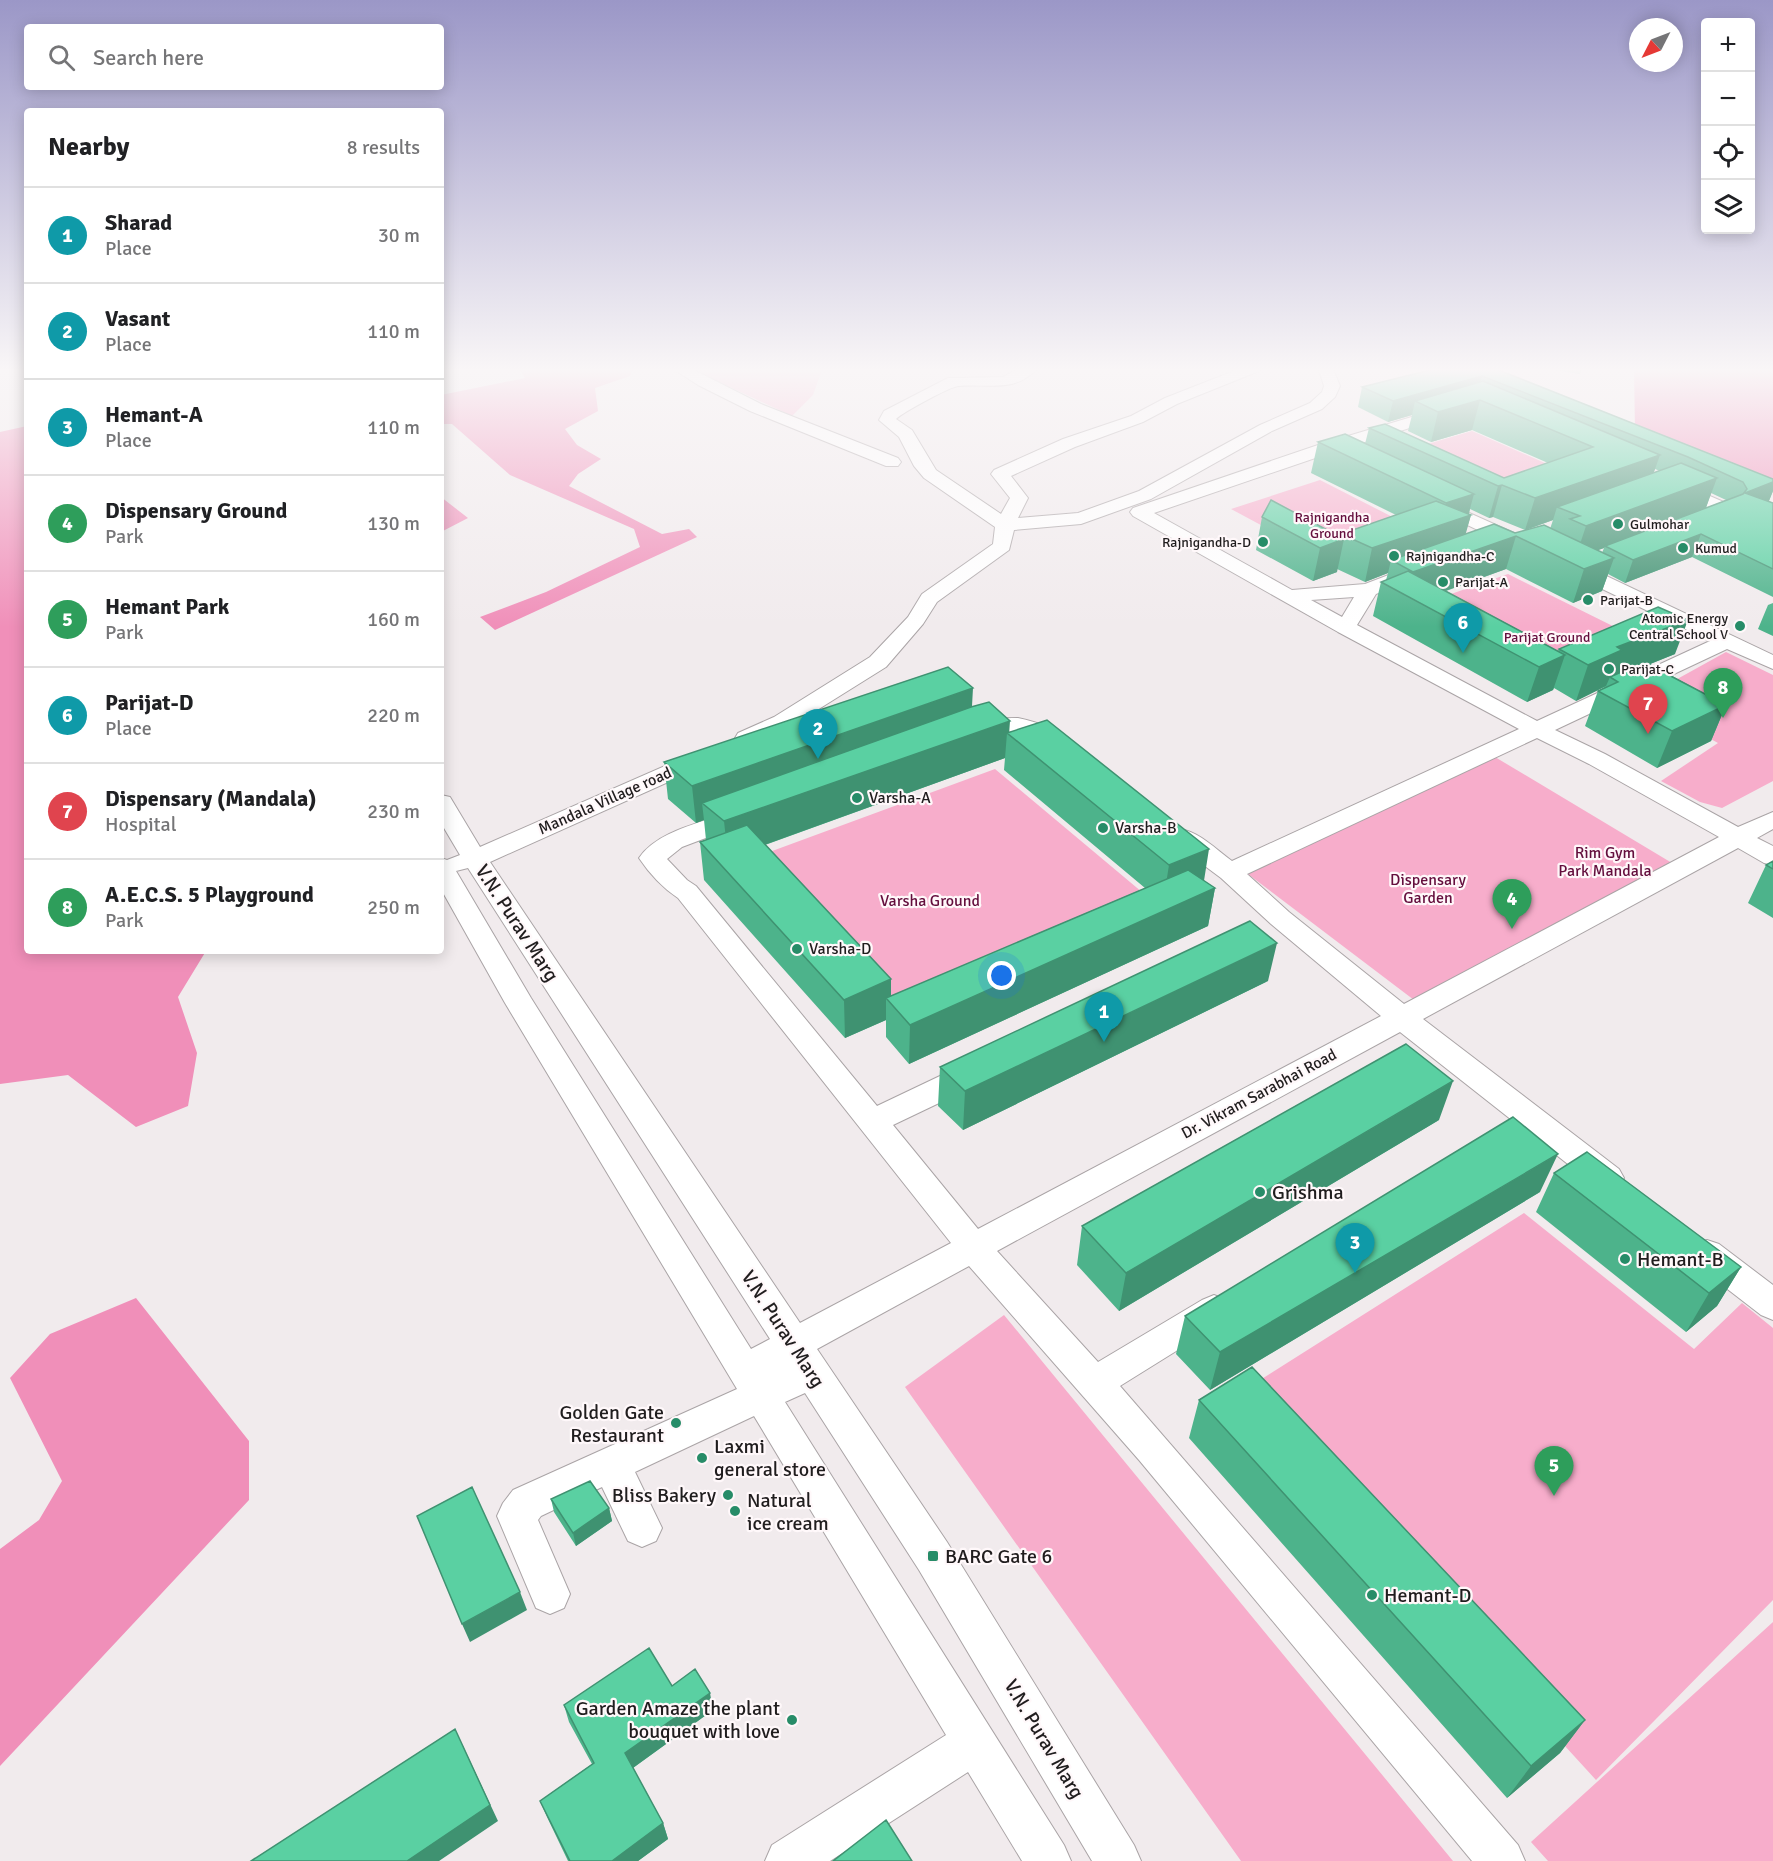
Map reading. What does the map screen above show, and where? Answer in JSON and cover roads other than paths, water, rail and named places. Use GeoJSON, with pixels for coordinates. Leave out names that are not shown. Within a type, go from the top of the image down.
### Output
{"type":"FeatureCollection","features":[{"type":"Feature","properties":{"kind":"street"},"geometry":{"type":"LineString","coordinates":[[872,454],[892,462]]}},
{"type":"Feature","properties":{"kind":"street"},"geometry":{"type":"LineString","coordinates":[[917,454],[930,474],[1005,525],[1081,518],[1153,492],[1224,454]]}},
{"type":"Feature","properties":{"kind":"street","name":"Mandala Village road"},"geometry":{"type":"LineString","coordinates":[[453,864],[782,722],[878,662],[916,620],[929,598],[1002,546],[1005,525],[1019,498],[1000,474],[1045,454]]}},
{"type":"Feature","properties":{"kind":"street"},"geometry":{"type":"LineString","coordinates":[[1310,454],[1140,512],[1288,596],[1536,729],[1598,759],[1773,857]]}},
{"type":"Feature","properties":{"kind":"street"},"geometry":{"type":"LineString","coordinates":[[1334,454],[1345,459]]}},
{"type":"Feature","properties":{"kind":"street"},"geometry":{"type":"LineString","coordinates":[[1666,485],[1727,510],[1683,526]]}},
{"type":"Feature","properties":{"kind":"street"},"geometry":{"type":"LineString","coordinates":[[1417,494],[1510,538],[1534,542]]}},
{"type":"Feature","properties":{"kind":"street"},"geometry":{"type":"LineString","coordinates":[[1490,545],[1510,538]]}},
{"type":"Feature","properties":{"kind":"street"},"geometry":{"type":"LineString","coordinates":[[1553,558],[1773,663]]}},
{"type":"Feature","properties":{"kind":"street"},"geometry":{"type":"LineString","coordinates":[[1575,568],[1596,560]]}},
{"type":"Feature","properties":{"kind":"street"},"geometry":{"type":"LineString","coordinates":[[1288,596],[1368,590],[1429,566]]}},
{"type":"Feature","properties":{"kind":"street"},"geometry":{"type":"LineString","coordinates":[[1345,627],[1368,590]]}},
{"type":"Feature","properties":{"kind":"street"},"geometry":{"type":"LineString","coordinates":[[1230,872],[1727,641]]}},
{"type":"Feature","properties":{"kind":"street"},"geometry":{"type":"LineString","coordinates":[[950,740],[1011,723],[1042,733],[1078,760]]}},
{"type":"Feature","properties":{"kind":"street"},"geometry":{"type":"LineString","coordinates":[[762,809],[673,842],[652,858],[678,886],[687,892],[973,1247],[1094,1383],[1502,1861]]}},
{"type":"Feature","properties":{"kind":"street"},"geometry":{"type":"LineString","coordinates":[[1154,816],[1230,872],[1402,1018],[1632,1197]]}},
{"type":"Feature","properties":{"kind":"street","name":"V.N. Purav Marg"},"geometry":{"type":"LineString","coordinates":[[444,818],[453,864],[519,1003],[1048,1861]]}},
{"type":"Feature","properties":{"kind":"street","name":"Dr. Vikram Sarabhai Road"},"geometry":{"type":"LineString","coordinates":[[550,1594],[517,1516],[527,1503],[611,1464],[753,1382],[802,1358],[973,1247],[1773,819]]}},
{"type":"Feature","properties":{"kind":"street","name":"V.N. Purav Marg"},"geometry":{"type":"LineString","coordinates":[[453,864],[802,1358],[933,1556],[1118,1861]]}},
{"type":"Feature","properties":{"kind":"street"},"geometry":{"type":"LineString","coordinates":[[1257,940],[1289,924]]}},
{"type":"Feature","properties":{"kind":"street"},"geometry":{"type":"LineString","coordinates":[[873,1121],[1001,1061]]}},
{"type":"Feature","properties":{"kind":"street"},"geometry":{"type":"LineString","coordinates":[[1501,1135],[1530,1117]]}},
{"type":"Feature","properties":{"kind":"street"},"geometry":{"type":"LineString","coordinates":[[1687,1239],[1773,1305]]}},
{"type":"Feature","properties":{"kind":"street"},"geometry":{"type":"LineString","coordinates":[[1094,1383],[1236,1297]]}},
{"type":"Feature","properties":{"kind":"street"},"geometry":{"type":"LineString","coordinates":[[611,1464],[642,1528]]}},
{"type":"Feature","properties":{"kind":"street"},"geometry":{"type":"LineString","coordinates":[[788,1861],[976,1742]]}},
{"type":"Feature","properties":{"kind":"place","name":"Gulmohar"},"geometry":{"type":"Point","coordinates":[1618,524]}},
{"type":"Feature","properties":{"kind":"place","name":"Rajnigandha-D"},"geometry":{"type":"Point","coordinates":[1263,542]}},
{"type":"Feature","properties":{"kind":"place","name":"Kumud"},"geometry":{"type":"Point","coordinates":[1683,548]}},
{"type":"Feature","properties":{"kind":"place","name":"Rajnigandha-C"},"geometry":{"type":"Point","coordinates":[1394,556]}},
{"type":"Feature","properties":{"kind":"place","name":"Parijat-A"},"geometry":{"type":"Point","coordinates":[1443,582]}},
{"type":"Feature","properties":{"kind":"place","name":"Parijat-B"},"geometry":{"type":"Point","coordinates":[1588,600]}},
{"type":"Feature","properties":{"kind":"place","name":"Atomic Energy Central School V"},"geometry":{"type":"Point","coordinates":[1740,626]}},
{"type":"Feature","properties":{"kind":"place","name":"Parijat-D"},"geometry":{"type":"Point","coordinates":[1463,653]}},
{"type":"Feature","properties":{"kind":"place","name":"Parijat-C"},"geometry":{"type":"Point","coordinates":[1609,669]}},
{"type":"Feature","properties":{"kind":"place","name":"A.E.C.S. 5 Playground"},"geometry":{"type":"Point","coordinates":[1723,718]}},
{"type":"Feature","properties":{"kind":"place","name":"Dispensary (Mandala)"},"geometry":{"type":"Point","coordinates":[1648,734]}},
{"type":"Feature","properties":{"kind":"place","name":"Vasant"},"geometry":{"type":"Point","coordinates":[818,759]}},
{"type":"Feature","properties":{"kind":"place","name":"Varsha-A"},"geometry":{"type":"Point","coordinates":[857,798]}},
{"type":"Feature","properties":{"kind":"place","name":"Varsha-B"},"geometry":{"type":"Point","coordinates":[1103,828]}},
{"type":"Feature","properties":{"kind":"place","name":"Dispensary Ground"},"geometry":{"type":"Point","coordinates":[1512,929]}},
{"type":"Feature","properties":{"kind":"place","name":"Varsha-D"},"geometry":{"type":"Point","coordinates":[797,949]}},
{"type":"Feature","properties":{"kind":"place","name":"Sharad"},"geometry":{"type":"Point","coordinates":[1104,1042]}},
{"type":"Feature","properties":{"kind":"place","name":"Grishma"},"geometry":{"type":"Point","coordinates":[1260,1192]}},
{"type":"Feature","properties":{"kind":"place","name":"Hemant-B"},"geometry":{"type":"Point","coordinates":[1625,1259]}},
{"type":"Feature","properties":{"kind":"place","name":"Hemant-A"},"geometry":{"type":"Point","coordinates":[1355,1273]}},
{"type":"Feature","properties":{"kind":"place","name":"Golden Gate Restaurant"},"geometry":{"type":"Point","coordinates":[676,1423]}},
{"type":"Feature","properties":{"kind":"place","name":"Laxmi general store"},"geometry":{"type":"Point","coordinates":[702,1458]}},
{"type":"Feature","properties":{"kind":"place","name":"Bliss Bakery"},"geometry":{"type":"Point","coordinates":[728,1495]}},
{"type":"Feature","properties":{"kind":"place","name":"Hemant Park"},"geometry":{"type":"Point","coordinates":[1554,1496]}},
{"type":"Feature","properties":{"kind":"place","name":"Natural ice cream"},"geometry":{"type":"Point","coordinates":[735,1511]}},
{"type":"Feature","properties":{"kind":"place","name":"BARC Gate 6"},"geometry":{"type":"Point","coordinates":[933,1556]}},
{"type":"Feature","properties":{"kind":"place","name":"Hemant-D"},"geometry":{"type":"Point","coordinates":[1372,1595]}},
{"type":"Feature","properties":{"kind":"place","name":"Garden Amaze the plant bouquet with love"},"geometry":{"type":"Point","coordinates":[792,1720]}},
{"type":"Feature","properties":{"kind":"park label","name":"Rajnigandha Ground"},"geometry":{"type":"Point","coordinates":[1332,526]}},
{"type":"Feature","properties":{"kind":"park label","name":"Parijat Ground"},"geometry":{"type":"Point","coordinates":[1547,637]}},
{"type":"Feature","properties":{"kind":"park label","name":"Rim Gym Park Mandala"},"geometry":{"type":"Point","coordinates":[1605,862]}},
{"type":"Feature","properties":{"kind":"park label","name":"Dispensary Garden"},"geometry":{"type":"Point","coordinates":[1428,889]}},
{"type":"Feature","properties":{"kind":"park label","name":"Varsha Ground"},"geometry":{"type":"Point","coordinates":[930,901]}}]}
